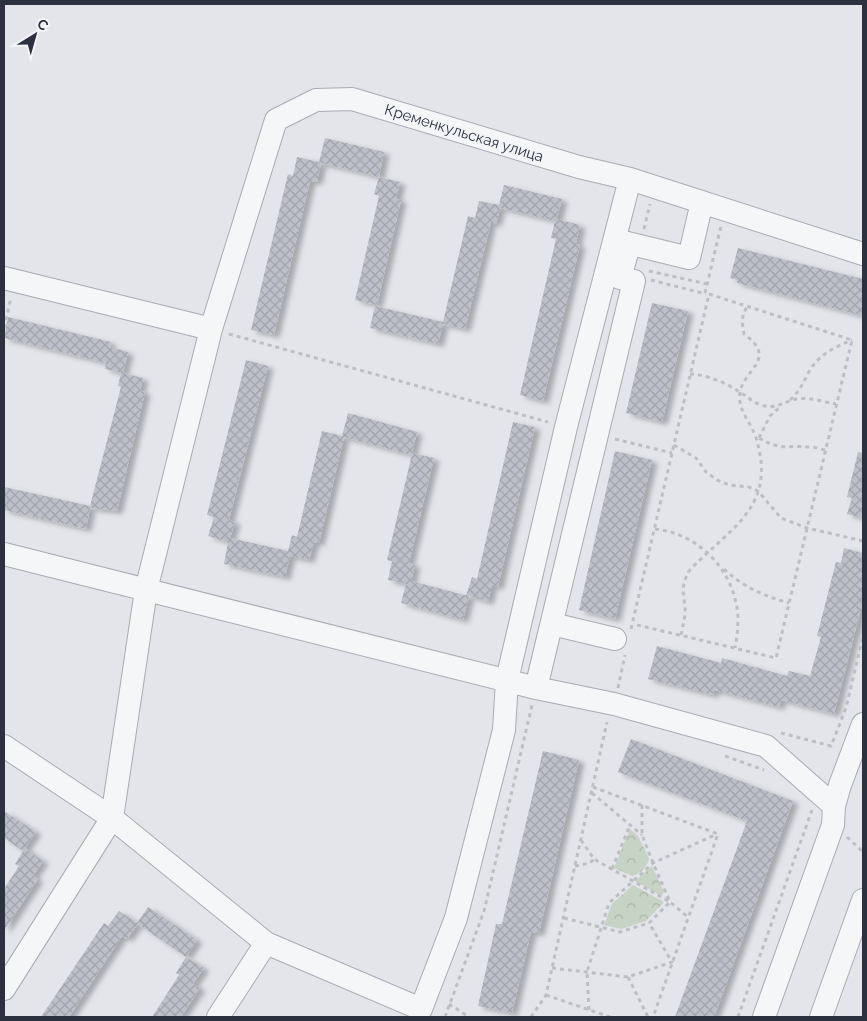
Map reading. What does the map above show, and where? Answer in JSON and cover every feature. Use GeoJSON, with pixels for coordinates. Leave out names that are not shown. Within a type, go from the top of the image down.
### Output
{"type":"FeatureCollection","features":[{"type":"Feature","properties":{"kind":"street","name":"Кременкульская улица"},"geometry":{"type":"LineString","coordinates":[[112,818],[146,590],[211,330],[276,120],[316,100],[352,99],[579,167],[630,178],[863,254]]}},
{"type":"Feature","properties":{"kind":"street"},"geometry":{"type":"LineString","coordinates":[[536,688],[634,281],[620,278],[621,242],[630,178]]}},
{"type":"Feature","properties":{"kind":"street"},"geometry":{"type":"LineString","coordinates":[[621,242],[689,258],[702,202]]}},
{"type":"Feature","properties":{"kind":"street"},"geometry":{"type":"LineString","coordinates":[[4,746],[112,818],[266,944],[430,1008],[456,918],[504,730],[507,680],[566,427],[621,242]]}},
{"type":"Feature","properties":{"kind":"street"},"geometry":{"type":"LineString","coordinates":[[10,279],[211,330]]}},
{"type":"Feature","properties":{"kind":"street"},"geometry":{"type":"LineString","coordinates":[[4,554],[536,688],[614,704],[766,746],[828,811]]}},
{"type":"Feature","properties":{"kind":"street"},"geometry":{"type":"LineString","coordinates":[[552,624],[624,642]]}},
{"type":"Feature","properties":{"kind":"street"},"geometry":{"type":"LineString","coordinates":[[764,1017],[828,811],[863,724]]}},
{"type":"Feature","properties":{"kind":"street"},"geometry":{"type":"LineString","coordinates":[[4,989],[112,818]]}},
{"type":"Feature","properties":{"kind":"street"},"geometry":{"type":"LineString","coordinates":[[821,1017],[863,900]]}},
{"type":"Feature","properties":{"kind":"street"},"geometry":{"type":"LineString","coordinates":[[218,1017],[266,944]]}},
{"type":"Feature","properties":{"kind":"path"},"geometry":{"type":"LineString","coordinates":[[530,1017],[546,995],[608,718],[614,704],[624,642],[633,624],[674,445],[721,225],[730,227]]}},
{"type":"Feature","properties":{"kind":"path"},"geometry":{"type":"LineString","coordinates":[[634,281],[643,278],[707,294],[852,340]]}},
{"type":"Feature","properties":{"kind":"path"},"geometry":{"type":"LineString","coordinates":[[4,328],[10,279]]}},
{"type":"Feature","properties":{"kind":"path"},"geometry":{"type":"LineString","coordinates":[[681,635],[685,617],[682,595],[683,582],[689,571],[744,519],[754,504],[758,491],[762,471],[760,453],[757,437],[741,408],[740,392],[759,358],[757,347],[744,334],[742,314],[747,307]]}},
{"type":"Feature","properties":{"kind":"path"},"geometry":{"type":"LineString","coordinates":[[211,330],[566,427]]}},
{"type":"Feature","properties":{"kind":"path"},"geometry":{"type":"LineString","coordinates":[[757,437],[770,416],[799,393],[816,361],[831,350],[852,340]]}},
{"type":"Feature","properties":{"kind":"path"},"geometry":{"type":"LineString","coordinates":[[633,624],[776,658],[852,340]]}},
{"type":"Feature","properties":{"kind":"path"},"geometry":{"type":"LineString","coordinates":[[690,374],[711,378],[740,392],[752,402],[762,405],[774,407],[795,399],[805,398],[836,404]]}},
{"type":"Feature","properties":{"kind":"path"},"geometry":{"type":"LineString","coordinates":[[597,435],[672,453]]}},
{"type":"Feature","properties":{"kind":"path"},"geometry":{"type":"LineString","coordinates":[[757,437],[770,445],[781,448],[810,447],[825,450]]}},
{"type":"Feature","properties":{"kind":"path"},"geometry":{"type":"LineString","coordinates":[[674,445],[696,458],[706,472],[717,480],[749,487],[758,491],[781,518],[807,528],[863,541]]}},
{"type":"Feature","properties":{"kind":"path"},"geometry":{"type":"LineString","coordinates":[[654,529],[668,530],[686,538],[708,553],[732,577],[751,590],[789,603]]}},
{"type":"Feature","properties":{"kind":"path"},"geometry":{"type":"LineString","coordinates":[[720,566],[730,582],[735,601],[738,628],[735,648]]}},
{"type":"Feature","properties":{"kind":"path"},"geometry":{"type":"LineString","coordinates":[[775,731],[831,746],[846,708],[863,636]]}},
{"type":"Feature","properties":{"kind":"path"},"geometry":{"type":"LineString","coordinates":[[430,1008],[484,910],[536,688]]}},
{"type":"Feature","properties":{"kind":"path"},"geometry":{"type":"LineString","coordinates":[[719,754],[772,773]]}},
{"type":"Feature","properties":{"kind":"path"},"geometry":{"type":"LineString","coordinates":[[593,787],[718,834]]}},
{"type":"Feature","properties":{"kind":"path"},"geometry":{"type":"LineString","coordinates":[[592,793],[642,836]]}},
{"type":"Feature","properties":{"kind":"path"},"geometry":{"type":"LineString","coordinates":[[642,805],[642,836],[670,902]]}},
{"type":"Feature","properties":{"kind":"path"},"geometry":{"type":"LineString","coordinates":[[738,1017],[828,811],[863,852]]}},
{"type":"Feature","properties":{"kind":"path"},"geometry":{"type":"LineString","coordinates":[[612,870],[630,825]]}},
{"type":"Feature","properties":{"kind":"path"},"geometry":{"type":"LineString","coordinates":[[589,1010],[587,972],[609,903],[653,862],[718,834]]}},
{"type":"Feature","properties":{"kind":"path"},"geometry":{"type":"LineString","coordinates":[[653,1017],[718,834]]}},
{"type":"Feature","properties":{"kind":"path"},"geometry":{"type":"LineString","coordinates":[[581,840],[594,859],[670,902],[688,916]]}},
{"type":"Feature","properties":{"kind":"path"},"geometry":{"type":"LineString","coordinates":[[575,866],[594,859]]}},
{"type":"Feature","properties":{"kind":"path"},"geometry":{"type":"LineString","coordinates":[[564,918],[620,932],[649,923],[670,902]]}},
{"type":"Feature","properties":{"kind":"path"},"geometry":{"type":"LineString","coordinates":[[649,923],[672,962]]}},
{"type":"Feature","properties":{"kind":"path"},"geometry":{"type":"LineString","coordinates":[[552,968],[628,976],[672,962]]}},
{"type":"Feature","properties":{"kind":"path"},"geometry":{"type":"LineString","coordinates":[[628,976],[648,1017]]}},
{"type":"Feature","properties":{"kind":"path"},"geometry":{"type":"LineString","coordinates":[[546,995],[610,1017]]}},
{"type":"Feature","properties":{"kind":"path"},"geometry":{"type":"LineString","coordinates":[[430,1008],[446,1017]]}},
{"type":"Feature","properties":{"kind":"path"},"geometry":{"type":"LineString","coordinates":[[430,1008],[469,1017]]}},
{"type":"Feature","properties":{"kind":"green space"},"geometry":{"type":"Polygon","coordinates":[[[630,829],[638,836],[649,858],[643,870],[632,876],[614,868],[630,829]]]}},
{"type":"Feature","properties":{"kind":"green space"},"geometry":{"type":"Polygon","coordinates":[[[652,866],[664,892],[661,896],[635,881],[652,866]]]}},
{"type":"Feature","properties":{"kind":"green space"},"geometry":{"type":"Polygon","coordinates":[[[633,885],[664,902],[646,921],[621,929],[604,925],[612,904],[633,885]]]}},
{"type":"Feature","properties":{"kind":"building"},"geometry":{"type":"Polygon","coordinates":[[[325,138],[384,152],[379,177],[321,163],[317,182],[310,181],[274,335],[251,330],[288,174],[293,176],[297,157],[319,162],[325,138]]]}},
{"type":"Feature","properties":{"kind":"building"},"geometry":{"type":"Polygon","coordinates":[[[379,177],[400,182],[396,199],[401,200],[377,305],[355,300],[379,196],[374,194],[379,177]]]}},
{"type":"Feature","properties":{"kind":"building"},"geometry":{"type":"Polygon","coordinates":[[[504,185],[562,199],[557,219],[580,225],[576,244],[580,245],[543,401],[520,395],[556,239],[551,238],[555,221],[500,208],[496,224],[491,222],[465,329],[443,324],[438,344],[370,328],[375,306],[443,322],[468,216],[475,218],[479,201],[499,205],[504,185]]]}},
{"type":"Feature","properties":{"kind":"building"},"geometry":{"type":"Polygon","coordinates":[[[738,248],[863,279],[863,316],[737,283],[738,280],[730,278],[738,248]]]}},
{"type":"Feature","properties":{"kind":"building"},"geometry":{"type":"Polygon","coordinates":[[[652,303],[688,311],[662,422],[626,413],[652,303]]]}},
{"type":"Feature","properties":{"kind":"building"},"geometry":{"type":"Polygon","coordinates":[[[8,317],[111,342],[110,347],[128,352],[123,373],[143,378],[140,391],[145,392],[117,511],[90,508],[86,529],[4,510],[4,487],[90,506],[121,387],[118,386],[121,373],[105,369],[106,363],[4,338],[8,317]]]}},
{"type":"Feature","properties":{"kind":"building"},"geometry":{"type":"Polygon","coordinates":[[[246,360],[268,366],[229,520],[235,522],[230,538],[288,551],[292,535],[297,537],[322,431],[342,436],[348,413],[417,432],[412,453],[434,458],[409,563],[415,565],[411,581],[466,596],[472,577],[477,579],[513,422],[535,427],[498,587],[492,585],[488,602],[469,596],[463,620],[401,603],[406,584],[388,580],[392,561],[387,560],[412,454],[344,437],[319,543],[314,542],[309,560],[290,556],[285,577],[224,564],[228,542],[208,536],[214,517],[207,515],[246,360]]]}},
{"type":"Feature","properties":{"kind":"building"},"geometry":{"type":"Polygon","coordinates":[[[615,451],[652,460],[615,619],[579,610],[615,451]]]}},
{"type":"Feature","properties":{"kind":"building"},"geometry":{"type":"Polygon","coordinates":[[[858,452],[863,453],[863,518],[847,514],[852,498],[847,497],[858,452]]]}},
{"type":"Feature","properties":{"kind":"building"},"geometry":{"type":"Polygon","coordinates":[[[844,548],[863,553],[863,601],[834,714],[781,700],[779,707],[714,690],[713,695],[648,679],[657,646],[721,663],[722,658],[787,676],[789,671],[810,676],[821,637],[817,636],[836,562],[841,563],[844,548]]]}},
{"type":"Feature","properties":{"kind":"building"},"geometry":{"type":"Polygon","coordinates":[[[631,739],[793,801],[714,1017],[675,1017],[747,821],[618,772],[631,739]]]}},
{"type":"Feature","properties":{"kind":"building"},"geometry":{"type":"Polygon","coordinates":[[[543,751],[579,760],[539,933],[531,932],[512,1013],[478,1006],[496,924],[502,924],[543,751]]]}},
{"type":"Feature","properties":{"kind":"building"},"geometry":{"type":"Polygon","coordinates":[[[4,811],[36,832],[25,848],[43,861],[33,876],[38,879],[4,931],[4,889],[19,866],[15,864],[23,851],[4,838],[4,811]]]}},
{"type":"Feature","properties":{"kind":"building"},"geometry":{"type":"Polygon","coordinates":[[[148,907],[197,940],[186,957],[138,924],[127,939],[122,936],[69,1017],[41,1017],[104,923],[108,926],[119,911],[137,923],[148,907]]]}},
{"type":"Feature","properties":{"kind":"building"},"geometry":{"type":"Polygon","coordinates":[[[186,957],[204,968],[193,984],[200,988],[181,1017],[152,1017],[179,975],[176,973],[186,957]]]}}]}
